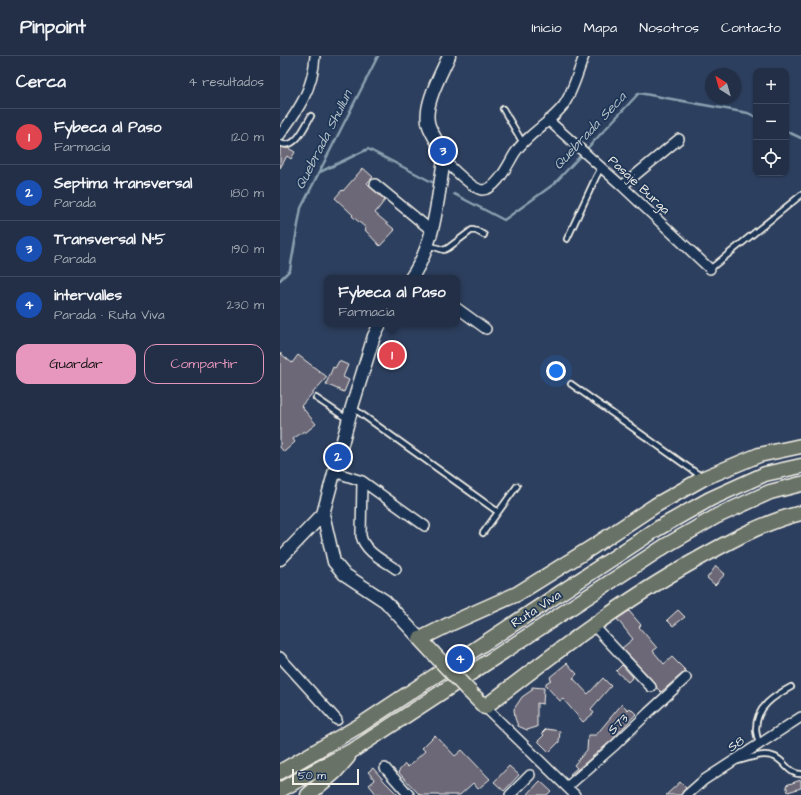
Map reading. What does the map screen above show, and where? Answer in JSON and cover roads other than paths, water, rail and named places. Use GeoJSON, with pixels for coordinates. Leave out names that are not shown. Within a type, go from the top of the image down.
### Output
{"type":"FeatureCollection","features":[{"type":"Feature","properties":{"kind":"main road"},"geometry":{"type":"LineString","coordinates":[[414,275],[424,256],[432,231],[444,160],[443,151],[429,126],[427,115],[430,102],[449,56]]}},
{"type":"Feature","properties":{"kind":"main road"},"geometry":{"type":"LineString","coordinates":[[378,327],[374,336],[348,420],[323,514],[334,562],[344,574],[385,601],[485,707],[612,611],[670,574],[730,540],[780,518],[801,513]]}},
{"type":"Feature","properties":{"kind":"main road","name":"Ruta Viva"},"geometry":{"type":"LineString","coordinates":[[420,639],[517,594],[656,505],[704,478],[759,455],[801,446]]}},
{"type":"Feature","properties":{"kind":"main road","name":"Ruta Viva"},"geometry":{"type":"LineString","coordinates":[[280,772],[359,726],[657,529],[710,499],[765,474],[801,466]]}},
{"type":"Feature","properties":{"kind":"main road","name":"Ruta Viva"},"geometry":{"type":"LineString","coordinates":[[280,790],[355,749],[665,546],[717,516],[770,492],[801,484]]}},
{"type":"Feature","properties":{"kind":"main road"},"geometry":{"type":"LineString","coordinates":[[280,559],[323,514]]}},
{"type":"Feature","properties":{"kind":"main road"},"geometry":{"type":"LineString","coordinates":[[280,760],[321,749]]}},
{"type":"Feature","properties":{"kind":"main road"},"geometry":{"type":"LineString","coordinates":[[308,795],[335,772],[355,749]]}},
{"type":"Feature","properties":{"kind":"street"},"geometry":{"type":"LineString","coordinates":[[280,136],[300,107],[309,88],[314,69],[315,56]]}},
{"type":"Feature","properties":{"kind":"street"},"geometry":{"type":"LineString","coordinates":[[444,160],[473,187],[481,190],[492,187],[502,176],[523,143],[559,111],[566,101],[584,56]]}},
{"type":"Feature","properties":{"kind":"street","name":"Pasaje Burga"},"geometry":{"type":"LineString","coordinates":[[548,120],[622,186],[710,269]]}},
{"type":"Feature","properties":{"kind":"street"},"geometry":{"type":"LineString","coordinates":[[622,186],[679,139]]}},
{"type":"Feature","properties":{"kind":"street"},"geometry":{"type":"LineString","coordinates":[[375,184],[432,231]]}},
{"type":"Feature","properties":{"kind":"street"},"geometry":{"type":"LineString","coordinates":[[460,310],[486,330]]}},
{"type":"Feature","properties":{"kind":"street"},"geometry":{"type":"LineString","coordinates":[[334,472],[362,481],[425,526]]}},
{"type":"Feature","properties":{"kind":"street"},"geometry":{"type":"LineString","coordinates":[[362,481],[361,536],[363,543],[368,549],[396,569]]}},
{"type":"Feature","properties":{"kind":"street"},"geometry":{"type":"LineString","coordinates":[[593,625],[651,687]]}},
{"type":"Feature","properties":{"kind":"street"},"geometry":{"type":"LineString","coordinates":[[280,657],[337,720]]}},
{"type":"Feature","properties":{"kind":"street","name":"S73"},"geometry":{"type":"LineString","coordinates":[[567,787],[615,746],[686,678]]}},
{"type":"Feature","properties":{"kind":"street"},"geometry":{"type":"LineString","coordinates":[[485,707],[575,795]]}},
{"type":"Feature","properties":{"kind":"street","name":"S8"},"geometry":{"type":"LineString","coordinates":[[687,795],[704,780],[801,717]]}},
{"type":"Feature","properties":{"kind":"street"},"geometry":{"type":"LineString","coordinates":[[385,768],[409,795]]}},
{"type":"Feature","properties":{"kind":"street"},"geometry":{"type":"LineString","coordinates":[[510,795],[530,775]]}},
{"type":"Feature","properties":{"kind":"lane"},"geometry":{"type":"LineString","coordinates":[[503,109],[523,143]]}},
{"type":"Feature","properties":{"kind":"lane"},"geometry":{"type":"LineString","coordinates":[[280,143],[288,145],[294,141],[302,132],[311,116]]}},
{"type":"Feature","properties":{"kind":"lane"},"geometry":{"type":"LineString","coordinates":[[567,239],[596,177],[602,168]]}},
{"type":"Feature","properties":{"kind":"lane"},"geometry":{"type":"LineString","coordinates":[[710,269],[801,195]]}},
{"type":"Feature","properties":{"kind":"lane"},"geometry":{"type":"LineString","coordinates":[[428,245],[444,250],[472,230],[484,235]]}},
{"type":"Feature","properties":{"kind":"lane"},"geometry":{"type":"LineString","coordinates":[[571,384],[704,478]]}},
{"type":"Feature","properties":{"kind":"lane"},"geometry":{"type":"LineString","coordinates":[[316,398],[348,420]]}},
{"type":"Feature","properties":{"kind":"lane"},"geometry":{"type":"LineString","coordinates":[[352,407],[498,512]]}},
{"type":"Feature","properties":{"kind":"lane"},"geometry":{"type":"LineString","coordinates":[[483,534],[517,486]]}},
{"type":"Feature","properties":{"kind":"lane"},"geometry":{"type":"LineString","coordinates":[[759,744],[756,728],[760,711],[769,700],[791,686]]}},
{"type":"Feature","properties":{"kind":"lane"},"geometry":{"type":"LineString","coordinates":[[732,762],[760,755],[768,755],[776,758],[794,773],[801,774]]}},
{"type":"Feature","properties":{"kind":"waterway","name":"Quebrada Shullun"},"geometry":{"type":"LineString","coordinates":[[280,280],[290,270],[301,208],[378,56]]}},
{"type":"Feature","properties":{"kind":"waterway","name":"Quebrada Seca"},"geometry":{"type":"LineString","coordinates":[[454,194],[504,220],[554,184],[639,93],[748,113],[753,116]]}},
{"type":"Feature","properties":{"kind":"waterway","name":"Quebrada Seca"},"geometry":{"type":"LineString","coordinates":[[789,132],[801,138]]}},
{"type":"Feature","properties":{"kind":"waterway","name":"Quebrada Seca"},"geometry":{"type":"LineString","coordinates":[[320,172],[368,149],[432,182]]}},
{"type":"Feature","properties":{"kind":"place","name":"Transversal N°5"},"geometry":{"type":"Point","coordinates":[443,151]}},
{"type":"Feature","properties":{"kind":"place","name":"Fybeca al Paso"},"geometry":{"type":"Point","coordinates":[392,355]}},
{"type":"Feature","properties":{"kind":"place","name":"Septima transversal"},"geometry":{"type":"Point","coordinates":[338,457]}},
{"type":"Feature","properties":{"kind":"place","name":"intervalles"},"geometry":{"type":"Point","coordinates":[460,659]}}]}
